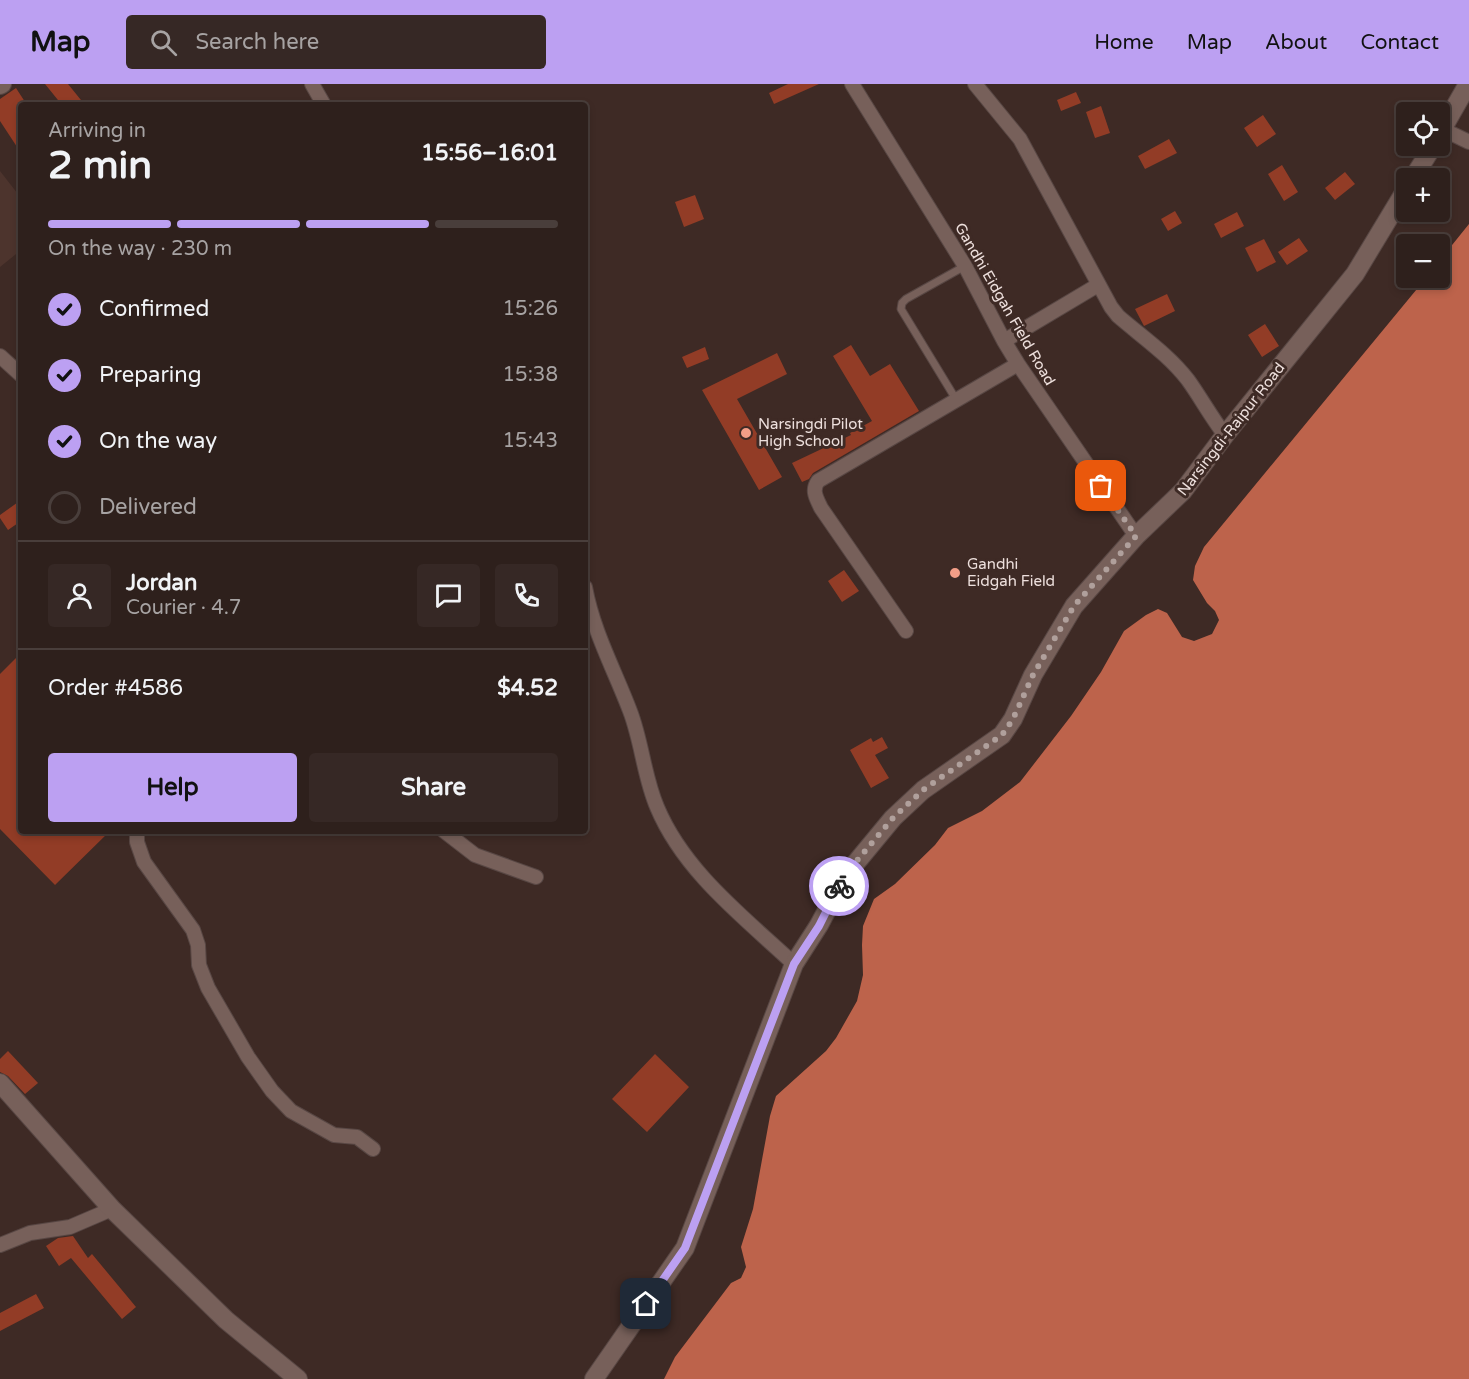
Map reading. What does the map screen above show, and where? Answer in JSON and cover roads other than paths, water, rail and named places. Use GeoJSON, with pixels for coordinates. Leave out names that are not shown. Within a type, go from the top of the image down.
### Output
{"type":"FeatureCollection","features":[{"type":"Feature","properties":{"kind":"street"},"geometry":{"type":"LineString","coordinates":[[312,84],[322,102]]}},
{"type":"Feature","properties":{"kind":"street","name":"Gandhi Eidgah Field Road"},"geometry":{"type":"LineString","coordinates":[[852,84],[965,266],[1018,364],[1136,536]]}},
{"type":"Feature","properties":{"kind":"street"},"geometry":{"type":"LineString","coordinates":[[975,84],[1020,139],[1060,210],[1098,285],[1118,316],[1171,361],[1188,380],[1210,416],[1225,435]]}},
{"type":"Feature","properties":{"kind":"street"},"geometry":{"type":"LineString","coordinates":[[1450,115],[1468,84]]}},
{"type":"Feature","properties":{"kind":"street"},"geometry":{"type":"LineString","coordinates":[[1450,135],[1469,142]]}},
{"type":"Feature","properties":{"kind":"street","name":"Narsingdi-Raipur Road"},"geometry":{"type":"LineString","coordinates":[[594,1379],[685,1248],[794,964],[819,926],[844,876],[893,818],[923,790],[1002,735],[1013,719],[1033,675],[1074,606],[1136,536],[1183,491],[1225,435],[1355,274],[1396,206]]}},
{"type":"Feature","properties":{"kind":"street"},"geometry":{"type":"LineString","coordinates":[[1004,341],[1098,285]]}},
{"type":"Feature","properties":{"kind":"street"},"geometry":{"type":"LineString","coordinates":[[0,356],[18,372]]}},
{"type":"Feature","properties":{"kind":"street"},"geometry":{"type":"LineString","coordinates":[[906,631],[821,508],[815,495],[815,485],[818,481],[1018,364]]}},
{"type":"Feature","properties":{"kind":"street"},"geometry":{"type":"LineString","coordinates":[[588,600],[594,626],[634,722],[653,796],[662,817],[702,876],[794,964]]}},
{"type":"Feature","properties":{"kind":"street"},"geometry":{"type":"LineString","coordinates":[[137,834],[137,842],[144,862],[193,930],[198,945],[199,965],[208,988],[248,1057],[272,1091],[291,1111],[334,1135],[357,1137],[374,1149]]}},
{"type":"Feature","properties":{"kind":"street"},"geometry":{"type":"LineString","coordinates":[[448,834],[475,855],[536,878]]}},
{"type":"Feature","properties":{"kind":"street"},"geometry":{"type":"LineString","coordinates":[[0,1083],[112,1209],[226,1320],[298,1379]]}},
{"type":"Feature","properties":{"kind":"street"},"geometry":{"type":"LineString","coordinates":[[0,1245],[30,1233],[70,1227],[112,1209]]}},
{"type":"Feature","properties":{"kind":"lane"},"geometry":{"type":"LineString","coordinates":[[957,401],[901,309],[906,299],[965,266]]}},
{"type":"Feature","properties":{"kind":"place","name":"Narsingdi Pilot High School"},"geometry":{"type":"Point","coordinates":[746,433]}},
{"type":"Feature","properties":{"kind":"place","name":"Gandhi Eidgah Field"},"geometry":{"type":"Point","coordinates":[955,573]}}]}
